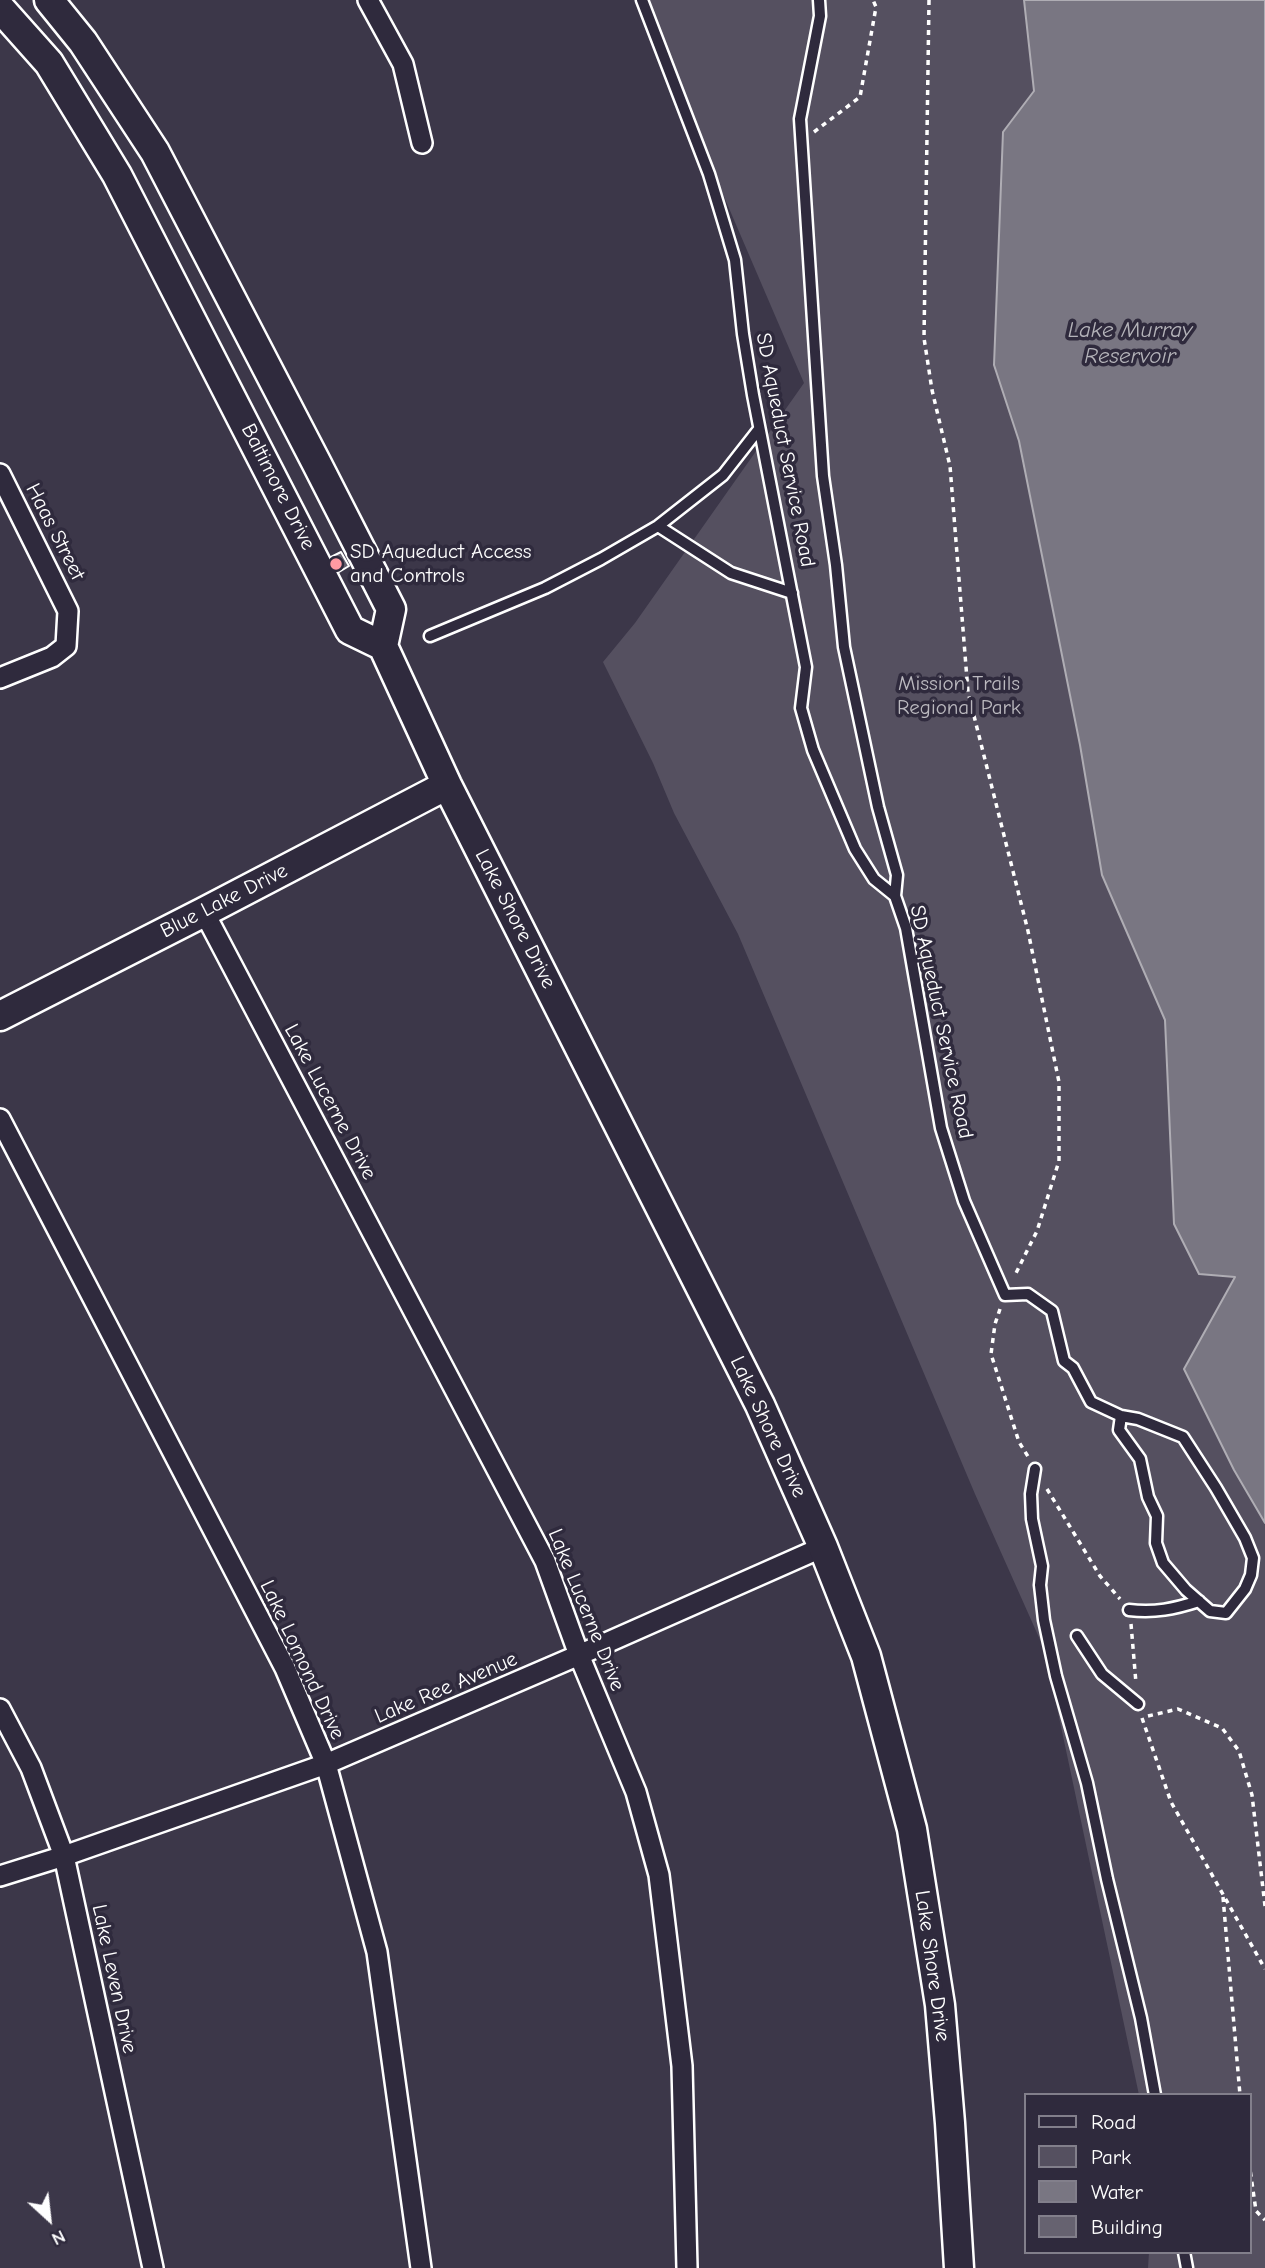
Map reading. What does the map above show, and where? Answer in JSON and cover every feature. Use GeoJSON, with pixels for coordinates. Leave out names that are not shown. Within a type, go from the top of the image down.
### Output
{"type":"FeatureCollection","features":[{"type":"Feature","properties":{"kind":"main road"},"geometry":{"type":"LineString","coordinates":[[49,0],[83,42],[155,152],[270,374],[391,609],[383,646]]}},
{"type":"Feature","properties":{"kind":"main road","name":"Baltimore Drive"},"geometry":{"type":"LineString","coordinates":[[0,8],[48,63],[117,175],[350,630],[383,646]]}},
{"type":"Feature","properties":{"kind":"main road","name":"Lake Shore Drive"},"geometry":{"type":"LineString","coordinates":[[383,646],[447,785],[760,1405],[823,1547],[866,1656],[912,1829],[940,2005],[958,2268]]}},
{"type":"Feature","properties":{"kind":"main road","name":"Blue Lake Drive"},"geometry":{"type":"LineString","coordinates":[[0,1016],[447,785]]}},
{"type":"Feature","properties":{"kind":"street"},"geometry":{"type":"LineString","coordinates":[[368,0],[403,64],[422,143]]}},
{"type":"Feature","properties":{"kind":"street","name":"Haas Street"},"geometry":{"type":"LineString","coordinates":[[0,474],[68,611],[66,646],[52,657],[0,678]]}},
{"type":"Feature","properties":{"kind":"street","name":"Lake Lucerne Drive"},"geometry":{"type":"LineString","coordinates":[[204,912],[545,1561],[579,1655],[636,1792],[659,1875],[682,2066],[687,2268]]}},
{"type":"Feature","properties":{"kind":"street","name":"Lake Lomond Drive"},"geometry":{"type":"LineString","coordinates":[[0,1119],[285,1668],[326,1764],[377,1952],[421,2268]]}},
{"type":"Feature","properties":{"kind":"street","name":"Lake Ree Avenue"},"geometry":{"type":"LineString","coordinates":[[0,1876],[326,1764],[823,1547]]}},
{"type":"Feature","properties":{"kind":"street","name":"Lake Leven Drive"},"geometry":{"type":"LineString","coordinates":[[0,1709],[31,1768],[64,1856],[153,2268]]}},
{"type":"Feature","properties":{"kind":"lane","name":"SD Aqueduct Service Road"},"geometry":{"type":"LineString","coordinates":[[642,0],[709,174],[735,260],[743,334],[806,667],[801,709],[813,750],[855,849],[874,879],[895,897]]}},
{"type":"Feature","properties":{"kind":"lane","name":"SD Aqueduct Service Road"},"geometry":{"type":"LineString","coordinates":[[819,0],[820,16],[800,119],[823,476],[844,647],[878,807],[897,875],[895,897],[906,928],[941,1128],[964,1201],[1005,1295]]}},
{"type":"Feature","properties":{"kind":"lane"},"geometry":{"type":"LineString","coordinates":[[430,636],[545,588],[659,526],[723,475],[760,429]]}},
{"type":"Feature","properties":{"kind":"lane"},"geometry":{"type":"LineString","coordinates":[[659,526],[730,573],[792,593]]}},
{"type":"Feature","properties":{"kind":"lane"},"geometry":{"type":"LineString","coordinates":[[1005,1295],[1028,1294],[1052,1311],[1064,1361],[1073,1368],[1091,1402],[1121,1416],[1138,1419],[1183,1437],[1245,1538],[1252,1558],[1251,1575],[1245,1589],[1226,1613],[1210,1611],[1186,1590],[1163,1563],[1156,1543],[1157,1516],[1148,1497],[1140,1459],[1119,1430],[1121,1416]]}},
{"type":"Feature","properties":{"kind":"lane"},"geometry":{"type":"LineString","coordinates":[[1035,1469],[1031,1494],[1032,1519],[1041,1566],[1044,1620],[1056,1676],[1087,1783],[1141,2018],[1155,2093]]}},
{"type":"Feature","properties":{"kind":"lane"},"geometry":{"type":"LineString","coordinates":[[1129,1610],[1170,1611],[1199,1601]]}},
{"type":"Feature","properties":{"kind":"lane"},"geometry":{"type":"LineString","coordinates":[[1077,1636],[1102,1674],[1138,1704]]}},
{"type":"Feature","properties":{"kind":"path"},"geometry":{"type":"LineString","coordinates":[[801,141],[860,97],[876,7],[873,0]]}},
{"type":"Feature","properties":{"kind":"path"},"geometry":{"type":"LineString","coordinates":[[929,0],[924,338],[932,390],[950,466],[968,692],[1028,931],[1059,1082],[1059,1161],[1037,1231],[1005,1295],[995,1324],[991,1354],[1019,1442],[1100,1576],[1129,1610],[1138,1704],[1171,1802],[1265,1969]]}},
{"type":"Feature","properties":{"kind":"path"},"geometry":{"type":"LineString","coordinates":[[1142,1718],[1178,1709],[1222,1728],[1239,1751],[1252,1795],[1265,1906]]}},
{"type":"Feature","properties":{"kind":"path"},"geometry":{"type":"LineString","coordinates":[[1222,1895],[1240,2093]]}},
{"type":"Feature","properties":{"kind":"path"},"geometry":{"type":"LineString","coordinates":[[1251,2176],[1256,2211],[1265,2220]]}},
{"type":"Feature","properties":{"kind":"green space","name":"Mission Trails Regional Park"},"geometry":{"type":"Polygon","coordinates":[[[649,0],[1265,0],[1265,2268],[1148,2268],[1149,2254],[1251,2254],[1251,2093],[1139,2093],[1045,1651],[975,1494],[738,934],[674,813],[653,763],[603,662],[635,623],[804,383],[704,150],[649,0]]]}},
{"type":"Feature","properties":{"kind":"water","name":"Lake Murray Reservoir"},"geometry":{"type":"Polygon","coordinates":[[[1024,0],[1265,0],[1265,1523],[1234,1470],[1184,1369],[1235,1277],[1199,1274],[1174,1224],[1165,1020],[1102,875],[1080,745],[1019,441],[994,365],[1003,132],[1034,91],[1024,0]]]}},
{"type":"Feature","properties":{"kind":"building"},"geometry":{"type":"Polygon","coordinates":[[[341,552],[349,566],[339,572],[331,557],[341,552]]]}},
{"type":"Feature","properties":{"kind":"place","name":"SD Aqueduct Access and Controls"},"geometry":{"type":"Point","coordinates":[336,564]}}]}
